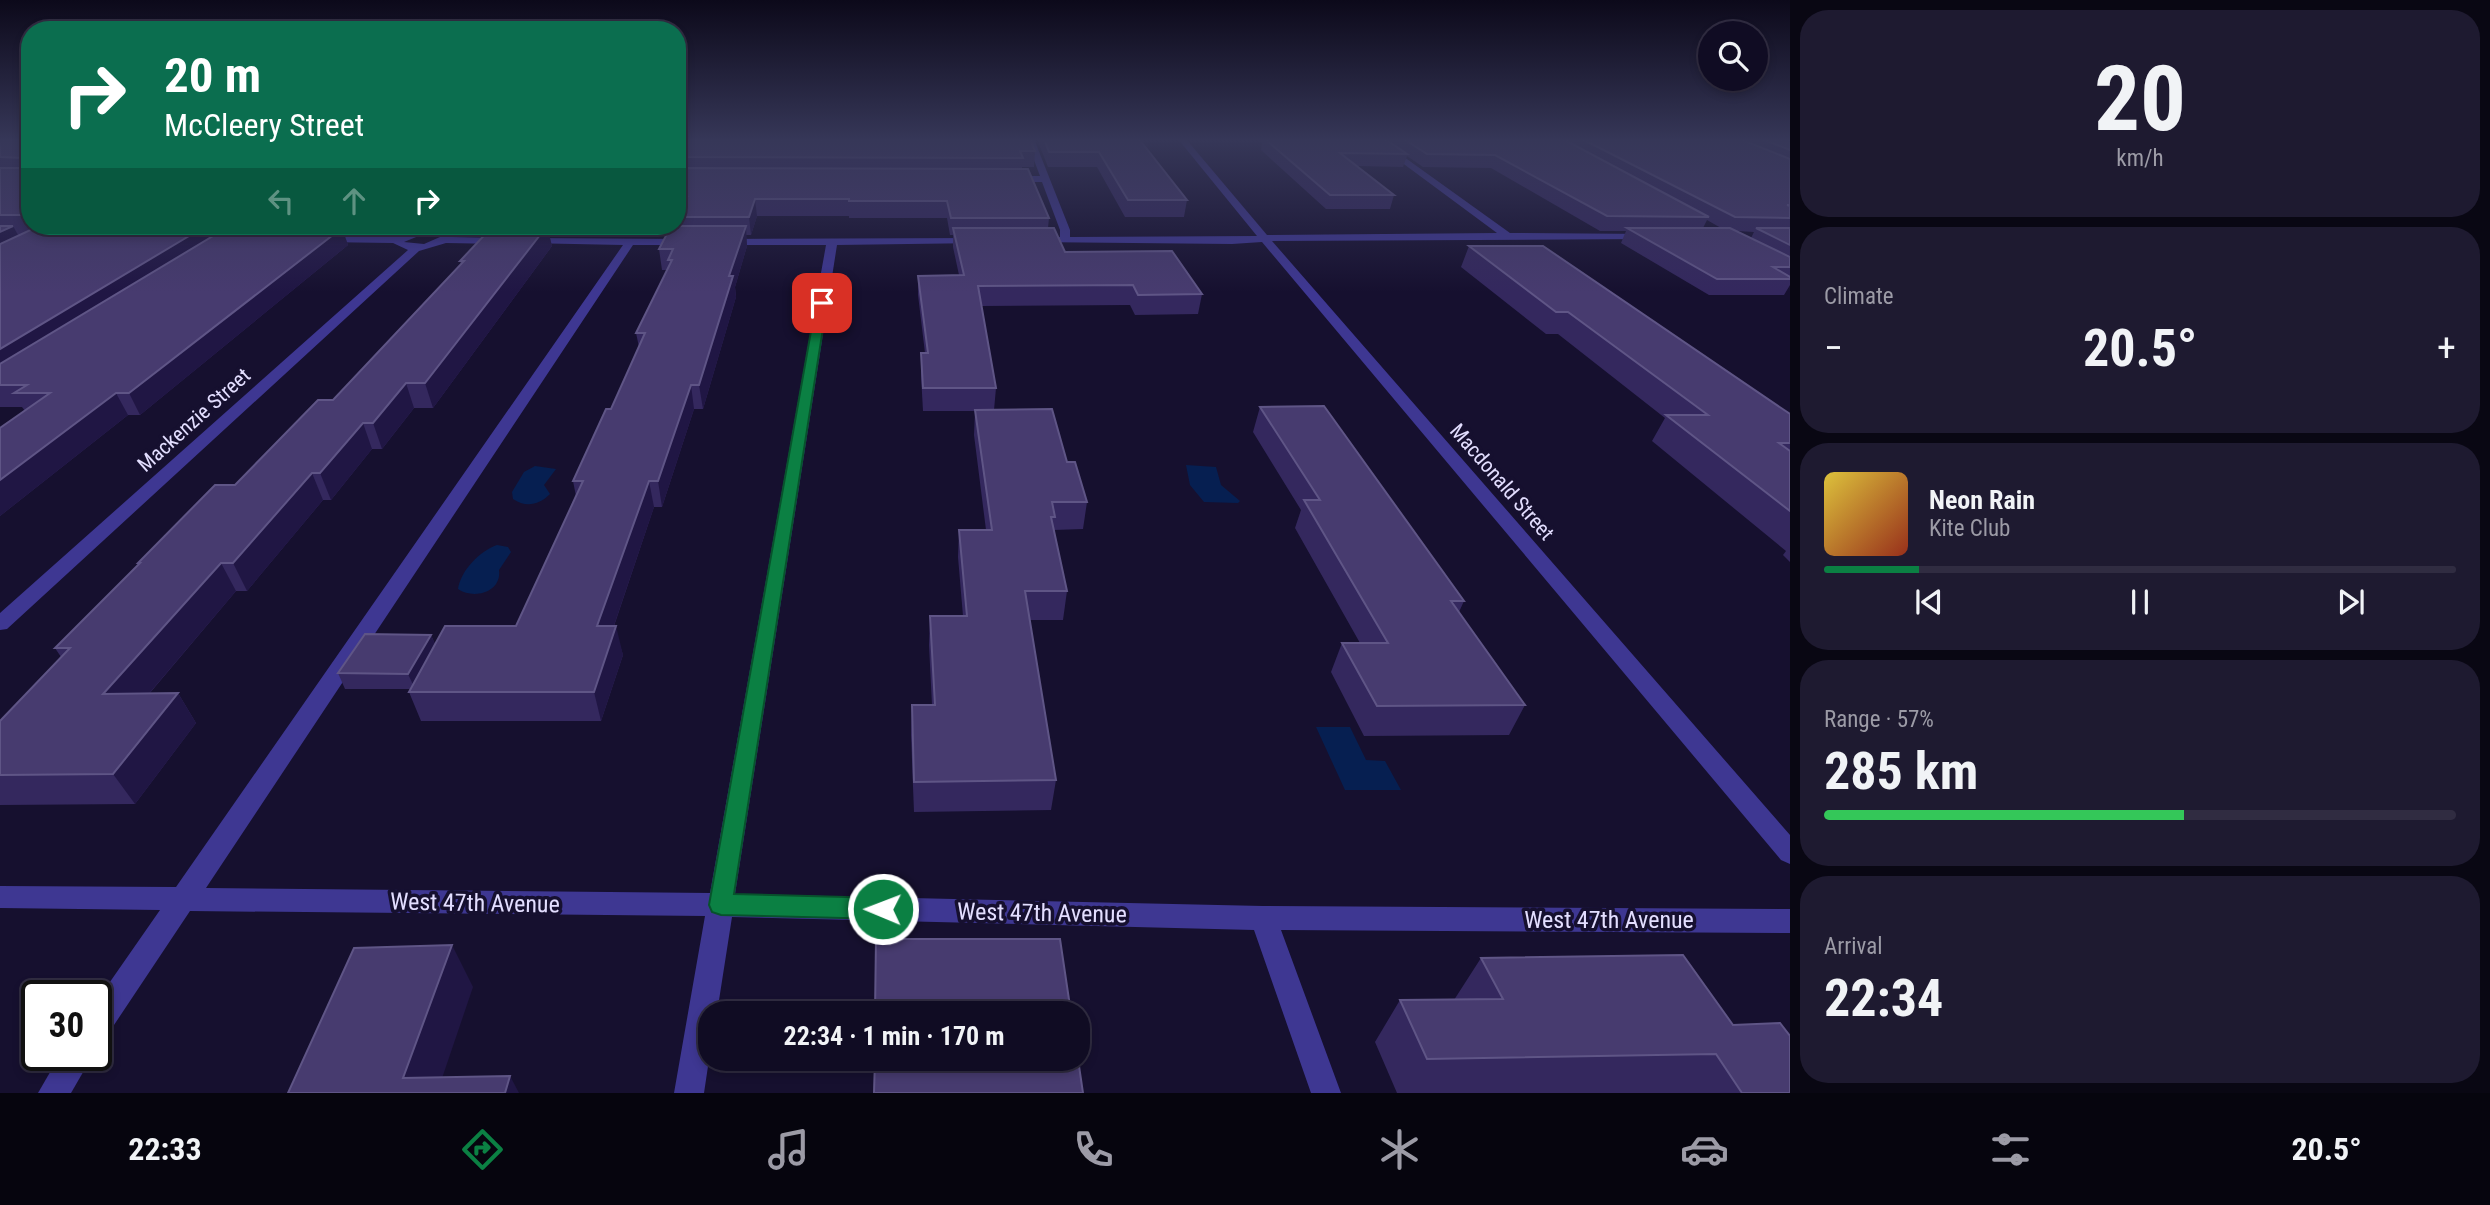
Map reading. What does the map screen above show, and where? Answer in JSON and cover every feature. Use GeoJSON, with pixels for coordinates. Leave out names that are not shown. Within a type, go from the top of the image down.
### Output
{"type":"FeatureCollection","features":[{"type":"Feature","properties":{"kind":"street"},"geometry":{"type":"LineString","coordinates":[[1049,190],[1065,230],[1065,240]]}},
{"type":"Feature","properties":{"kind":"street","name":"Macdonald Street"},"geometry":{"type":"LineString","coordinates":[[1224,190],[1790,853]]}},
{"type":"Feature","properties":{"kind":"street"},"geometry":{"type":"LineString","coordinates":[[1444,190],[1508,236]]}},
{"type":"Feature","properties":{"kind":"street"},"geometry":{"type":"LineString","coordinates":[[316,239],[399,240],[410,235]]}},
{"type":"Feature","properties":{"kind":"street"},"geometry":{"type":"LineString","coordinates":[[445,240],[446,235]]}},
{"type":"Feature","properties":{"kind":"street"},"geometry":{"type":"LineString","coordinates":[[1024,240],[1295,236],[1659,236]]}},
{"type":"Feature","properties":{"kind":"street"},"geometry":{"type":"LineString","coordinates":[[399,240],[401,246],[416,247],[445,240],[696,242]]}},
{"type":"Feature","properties":{"kind":"street"},"geometry":{"type":"LineString","coordinates":[[709,242],[983,241]]}},
{"type":"Feature","properties":{"kind":"street"},"geometry":{"type":"LineString","coordinates":[[112,1003],[630,242]]}},
{"type":"Feature","properties":{"kind":"street"},"geometry":{"type":"LineString","coordinates":[[689,1093],[832,242]]}},
{"type":"Feature","properties":{"kind":"street","name":"Mackenzie Street"},"geometry":{"type":"LineString","coordinates":[[0,624],[416,247]]}},
{"type":"Feature","properties":{"kind":"street","name":"West 47th Avenue"},"geometry":{"type":"LineString","coordinates":[[0,897],[721,905],[1263,918],[1790,921]]}},
{"type":"Feature","properties":{"kind":"street"},"geometry":{"type":"LineString","coordinates":[[1263,918],[1282,963],[1326,1093]]}},
{"type":"Feature","properties":{"kind":"street"},"geometry":{"type":"LineString","coordinates":[[52,1093],[67,1071]]}},
{"type":"Feature","properties":{"kind":"water"},"geometry":{"type":"Polygon","coordinates":[[[1186,465],[1216,467],[1221,485],[1240,501],[1204,502],[1190,485],[1186,465]]]}},
{"type":"Feature","properties":{"kind":"water"},"geometry":{"type":"Polygon","coordinates":[[[535,466],[556,469],[544,485],[550,494],[541,501],[523,504],[513,499],[512,492],[524,472],[535,466]]]}},
{"type":"Feature","properties":{"kind":"water"},"geometry":{"type":"Polygon","coordinates":[[[497,545],[508,547],[511,552],[499,570],[499,578],[492,589],[472,594],[458,589],[472,562],[497,545]]]}},
{"type":"Feature","properties":{"kind":"water"},"geometry":{"type":"Polygon","coordinates":[[[1316,727],[1350,727],[1366,760],[1385,761],[1401,790],[1345,790],[1316,727]]]}},
{"type":"Feature","properties":{"kind":"building"},"geometry":{"type":"Polygon","coordinates":[[[0,190],[21,190],[21,215],[0,215],[0,190]]]}},
{"type":"Feature","properties":{"kind":"building"},"geometry":{"type":"Polygon","coordinates":[[[686,190],[1037,190],[1049,218],[951,218],[947,201],[849,199],[755,199],[749,217],[686,217],[686,190]]]}},
{"type":"Feature","properties":{"kind":"building"},"geometry":{"type":"Polygon","coordinates":[[[1122,190],[1179,190],[1187,200],[1128,200],[1122,190]]]}},
{"type":"Feature","properties":{"kind":"building"},"geometry":{"type":"Polygon","coordinates":[[[1324,190],[1388,190],[1394,195],[1330,195],[1324,190]]]}},
{"type":"Feature","properties":{"kind":"building"},"geometry":{"type":"Polygon","coordinates":[[[1559,190],[1658,190],[1709,217],[1607,216],[1559,190]]]}},
{"type":"Feature","properties":{"kind":"building"},"geometry":{"type":"Polygon","coordinates":[[[1682,190],[1790,190],[1790,205],[1787,205],[1790,206],[1790,218],[1735,217],[1682,190]]]}},
{"type":"Feature","properties":{"kind":"building"},"geometry":{"type":"Polygon","coordinates":[[[0,226],[13,226],[0,232],[0,226]]]}},
{"type":"Feature","properties":{"kind":"building"},"geometry":{"type":"Polygon","coordinates":[[[686,226],[746,226],[729,276],[733,276],[699,385],[691,385],[658,481],[649,481],[597,626],[616,626],[594,692],[409,692],[445,626],[516,626],[583,481],[573,481],[606,409],[611,409],[645,333],[636,333],[672,260],[668,260],[673,249],[659,249],[666,235],[686,235],[686,226]]]}},
{"type":"Feature","properties":{"kind":"building"},"geometry":{"type":"Polygon","coordinates":[[[953,228],[1054,228],[1065,252],[1172,251],[1202,294],[1138,295],[1133,285],[978,286],[996,388],[923,388],[921,353],[928,353],[918,276],[964,275],[953,228]]]}},
{"type":"Feature","properties":{"kind":"building"},"geometry":{"type":"Polygon","coordinates":[[[1627,228],[1730,228],[1790,257],[1790,267],[1773,267],[1790,279],[1717,279],[1627,228]]]}},
{"type":"Feature","properties":{"kind":"building"},"geometry":{"type":"Polygon","coordinates":[[[1756,228],[1790,228],[1790,245],[1756,228]]]}},
{"type":"Feature","properties":{"kind":"building"},"geometry":{"type":"Polygon","coordinates":[[[21,234],[191,235],[0,349],[0,244],[21,234]]]}},
{"type":"Feature","properties":{"kind":"building"},"geometry":{"type":"Polygon","coordinates":[[[215,235],[333,235],[129,393],[116,393],[0,480],[0,428],[50,393],[14,393],[27,385],[0,385],[0,364],[215,235]]]}},
{"type":"Feature","properties":{"kind":"building"},"geometry":{"type":"Polygon","coordinates":[[[485,235],[540,235],[425,383],[406,383],[373,423],[363,423],[320,473],[312,473],[233,563],[221,563],[103,694],[178,693],[113,774],[0,775],[0,721],[70,648],[55,648],[215,485],[235,485],[318,400],[333,400],[464,261],[460,261],[485,235]]]}},
{"type":"Feature","properties":{"kind":"building"},"geometry":{"type":"Polygon","coordinates":[[[1469,246],[1543,246],[1790,414],[1790,443],[1779,443],[1790,451],[1790,511],[1666,415],[1708,415],[1568,312],[1556,312],[1469,246]]]}},
{"type":"Feature","properties":{"kind":"building"},"geometry":{"type":"Polygon","coordinates":[[[1324,406],[1464,601],[1451,601],[1525,705],[1377,706],[1342,643],[1388,643],[1304,500],[1320,500],[1260,407],[1324,406]]]}},
{"type":"Feature","properties":{"kind":"building"},"geometry":{"type":"Polygon","coordinates":[[[1052,409],[1067,462],[1075,462],[1087,502],[1052,502],[1055,517],[1051,517],[1067,591],[1025,591],[1056,780],[914,782],[912,705],[935,705],[930,616],[967,616],[959,530],[992,530],[975,410],[1052,409]]]}},
{"type":"Feature","properties":{"kind":"building"},"geometry":{"type":"Polygon","coordinates":[[[365,634],[431,635],[408,674],[338,673],[365,634]]]}},
{"type":"Feature","properties":{"kind":"building"},"geometry":{"type":"Polygon","coordinates":[[[876,939],[1060,939],[1069,1001],[875,1001],[876,939]]]}},
{"type":"Feature","properties":{"kind":"building"},"geometry":{"type":"Polygon","coordinates":[[[452,945],[403,1078],[510,1076],[505,1093],[288,1093],[354,948],[452,945]]]}},
{"type":"Feature","properties":{"kind":"building"},"geometry":{"type":"Polygon","coordinates":[[[1683,955],[1733,1025],[1780,1023],[1790,1036],[1790,1093],[1742,1093],[1716,1054],[1427,1059],[1400,1000],[1503,999],[1481,958],[1683,955]]]}},
{"type":"Feature","properties":{"kind":"building"},"geometry":{"type":"Polygon","coordinates":[[[875,1071],[1080,1071],[1083,1093],[874,1093],[875,1071]]]}},
{"type":"Feature","properties":{"kind":"route"},"geometry":{"type":"LineString","coordinates":[[822,303],[721,905],[883,909]]}}]}
